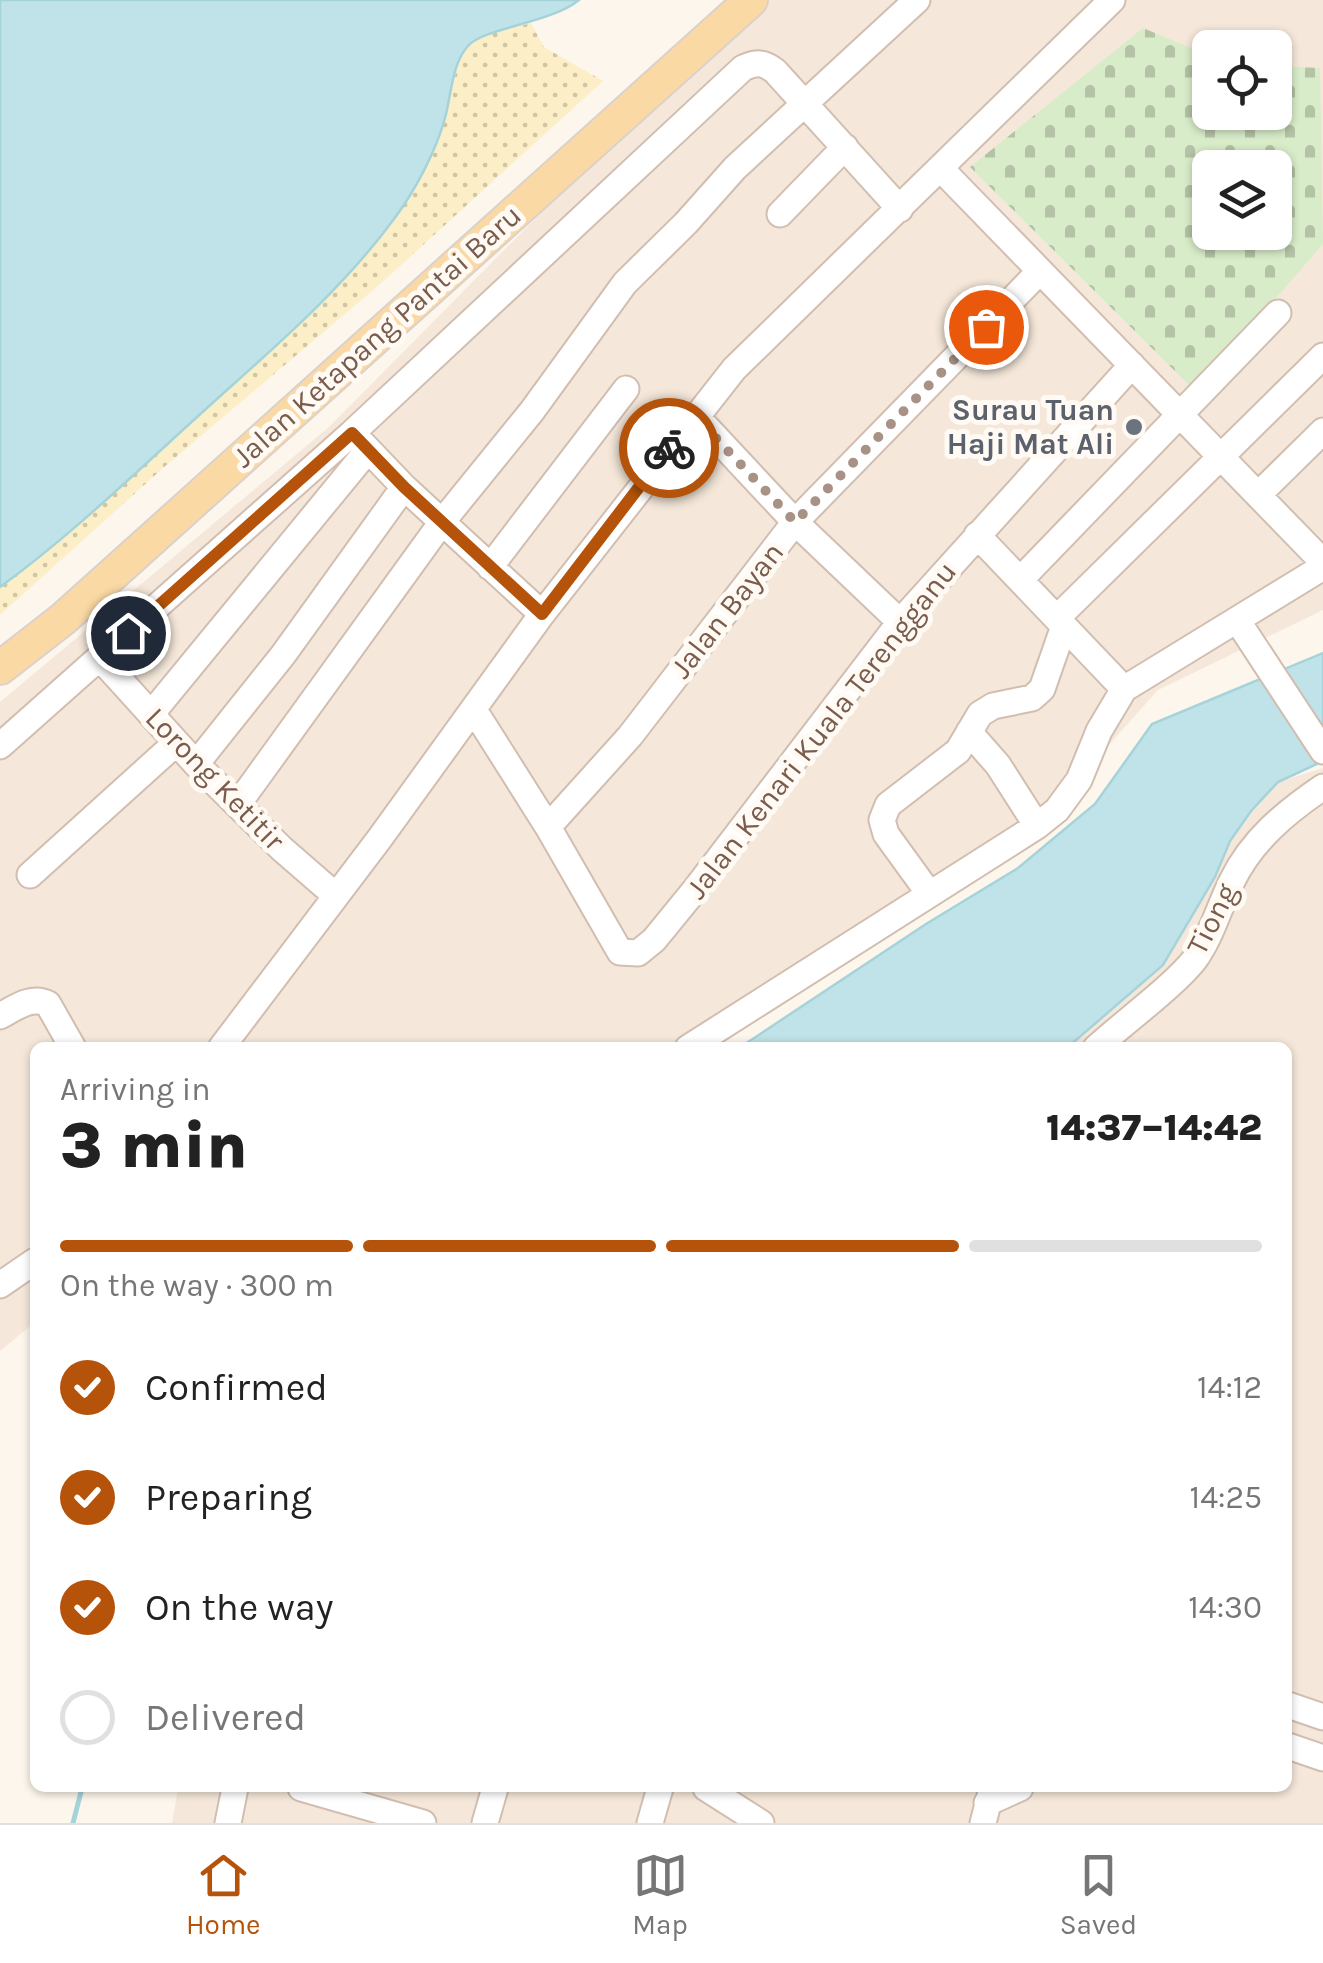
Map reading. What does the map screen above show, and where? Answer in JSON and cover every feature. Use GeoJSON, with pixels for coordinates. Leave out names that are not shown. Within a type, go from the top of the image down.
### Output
{"type":"FeatureCollection","features":[{"type":"Feature","properties":{"kind":"main road","name":"Jalan Ketapang Pantai Baru"},"geometry":{"type":"LineString","coordinates":[[0,640],[50,601],[718,0]]}},
{"type":"Feature","properties":{"kind":"main road","name":"Jalan Ketapang Pantai Baru"},"geometry":{"type":"LineString","coordinates":[[0,668],[63,619],[751,0]]}},
{"type":"Feature","properties":{"kind":"street"},"geometry":{"type":"LineString","coordinates":[[238,804],[442,522],[532,411],[624,283],[735,168],[917,0]]}},
{"type":"Feature","properties":{"kind":"street"},"geometry":{"type":"LineString","coordinates":[[225,1042],[542,614],[734,369],[1112,0]]}},
{"type":"Feature","properties":{"kind":"street"},"geometry":{"type":"LineString","coordinates":[[0,746],[360,441],[743,68],[765,64],[900,209]]}},
{"type":"Feature","properties":{"kind":"street"},"geometry":{"type":"LineString","coordinates":[[780,214],[845,147]]}},
{"type":"Feature","properties":{"kind":"street"},"geometry":{"type":"LineString","coordinates":[[697,1042],[1037,826],[1057,810],[1079,780],[1099,730],[1124,688],[1323,564],[941,169]]}},
{"type":"Feature","properties":{"kind":"street","name":"Jalan Bayan"},"geometry":{"type":"LineString","coordinates":[[548,827],[630,736],[795,522],[1040,271]]}},
{"type":"Feature","properties":{"kind":"street"},"geometry":{"type":"LineString","coordinates":[[1020,580],[1278,314]]}},
{"type":"Feature","properties":{"kind":"street"},"geometry":{"type":"LineString","coordinates":[[928,892],[886,834],[882,820],[888,805],[958,751],[980,714],[994,706],[1022,702],[1042,690],[1061,622],[1323,356]]}},
{"type":"Feature","properties":{"kind":"street","name":"Jalan Kenari Kuala Terengganu"},"geometry":{"type":"LineString","coordinates":[[548,827],[620,952],[638,953],[654,940],[694,891],[900,622],[1132,366]]}},
{"type":"Feature","properties":{"kind":"street"},"geometry":{"type":"LineString","coordinates":[[490,567],[626,390]]}},
{"type":"Feature","properties":{"kind":"street"},"geometry":{"type":"LineString","coordinates":[[695,416],[795,522],[900,622]]}},
{"type":"Feature","properties":{"kind":"street"},"geometry":{"type":"LineString","coordinates":[[1258,495],[1323,431]]}},
{"type":"Feature","properties":{"kind":"street"},"geometry":{"type":"LineString","coordinates":[[360,441],[404,487],[542,614]]}},
{"type":"Feature","properties":{"kind":"street"},"geometry":{"type":"LineString","coordinates":[[152,713],[360,441]]}},
{"type":"Feature","properties":{"kind":"street"},"geometry":{"type":"LineString","coordinates":[[196,764],[283,655],[404,487]]}},
{"type":"Feature","properties":{"kind":"street"},"geometry":{"type":"LineString","coordinates":[[977,535],[1124,688]]}},
{"type":"Feature","properties":{"kind":"street"},"geometry":{"type":"LineString","coordinates":[[1237,620],[1323,752]]}},
{"type":"Feature","properties":{"kind":"street","name":"Lorong Ketitir"},"geometry":{"type":"LineString","coordinates":[[100,658],[196,764],[335,895]]}},
{"type":"Feature","properties":{"kind":"street"},"geometry":{"type":"LineString","coordinates":[[474,710],[548,827]]}},
{"type":"Feature","properties":{"kind":"street"},"geometry":{"type":"LineString","coordinates":[[969,732],[998,765],[1037,826]]}},
{"type":"Feature","properties":{"kind":"street"},"geometry":{"type":"LineString","coordinates":[[30,875],[176,743]]}},
{"type":"Feature","properties":{"kind":"street","name":"Tiong"},"geometry":{"type":"LineString","coordinates":[[1103,1042],[1192,962],[1208,937],[1232,879],[1259,838],[1323,787]]}},
{"type":"Feature","properties":{"kind":"street"},"geometry":{"type":"LineString","coordinates":[[0,1016],[30,1001],[42,1000],[70,1042]]}},
{"type":"Feature","properties":{"kind":"street"},"geometry":{"type":"LineString","coordinates":[[0,1286],[30,1265]]}},
{"type":"Feature","properties":{"kind":"street"},"geometry":{"type":"LineString","coordinates":[[1292,1706],[1323,1717]]}},
{"type":"Feature","properties":{"kind":"street"},"geometry":{"type":"LineString","coordinates":[[1292,1747],[1323,1758]]}},
{"type":"Feature","properties":{"kind":"street"},"geometry":{"type":"LineString","coordinates":[[228,1823],[234,1792]]}},
{"type":"Feature","properties":{"kind":"street"},"geometry":{"type":"LineString","coordinates":[[315,1792],[423,1823]]}},
{"type":"Feature","properties":{"kind":"street"},"geometry":{"type":"LineString","coordinates":[[485,1823],[494,1792]]}},
{"type":"Feature","properties":{"kind":"street"},"geometry":{"type":"LineString","coordinates":[[650,1823],[659,1792]]}},
{"type":"Feature","properties":{"kind":"street"},"geometry":{"type":"LineString","coordinates":[[712,1792],[761,1823]]}},
{"type":"Feature","properties":{"kind":"street"},"geometry":{"type":"LineString","coordinates":[[987,1805],[1012,1792]]}},
{"type":"Feature","properties":{"kind":"shaded area"},"geometry":{"type":"Polygon","coordinates":[[[759,0],[1323,0],[1323,610],[1158,690],[1049,812],[693,1042],[30,1042],[30,1326],[0,1351],[0,702],[329,427],[706,46],[759,0]]]}},
{"type":"Feature","properties":{"kind":"shaded area"},"geometry":{"type":"Polygon","coordinates":[[[1323,768],[1323,1823],[172,1823],[177,1792],[1292,1792],[1292,1042],[1074,1042],[1163,965],[1215,877],[1230,841],[1278,782],[1323,768]]]}},
{"type":"Feature","properties":{"kind":"sand"},"geometry":{"type":"Polygon","coordinates":[[[531,23],[544,47],[603,81],[378,286],[163,468],[0,615],[0,587],[139,469],[317,308],[396,217],[444,122],[458,64],[468,45],[483,36],[531,23]]]}},
{"type":"Feature","properties":{"kind":"green space"},"geometry":{"type":"Polygon","coordinates":[[[1143,28],[1192,48],[1192,130],[1292,130],[1292,67],[1320,68],[1323,244],[1195,391],[970,167],[1143,28]]]}},
{"type":"Feature","properties":{"kind":"water"},"geometry":{"type":"Polygon","coordinates":[[[0,0],[579,0],[552,14],[488,34],[468,46],[455,70],[445,118],[430,157],[402,208],[372,247],[274,347],[76,527],[0,587],[0,0]]]}},
{"type":"Feature","properties":{"kind":"water"},"geometry":{"type":"Polygon","coordinates":[[[1323,653],[1323,761],[1278,782],[1251,811],[1230,841],[1215,877],[1163,965],[1074,1042],[748,1042],[1018,868],[1095,804],[1152,724],[1323,653]]]}},
{"type":"Feature","properties":{"kind":"waterway"},"geometry":{"type":"LineString","coordinates":[[73,1823],[81,1792]]}},
{"type":"Feature","properties":{"kind":"way so far"},"geometry":{"type":"LineString","coordinates":[[669,448],[695,416],[795,522],[986,327]]}},
{"type":"Feature","properties":{"kind":"place","name":"Surau Tuan Haji Mat Ali"},"geometry":{"type":"Point","coordinates":[1134,427]}},
{"type":"Feature","properties":{"kind":"route"},"geometry":{"type":"LineString","coordinates":[[128,633],[352,433],[404,487],[542,614],[669,448]]}}]}
